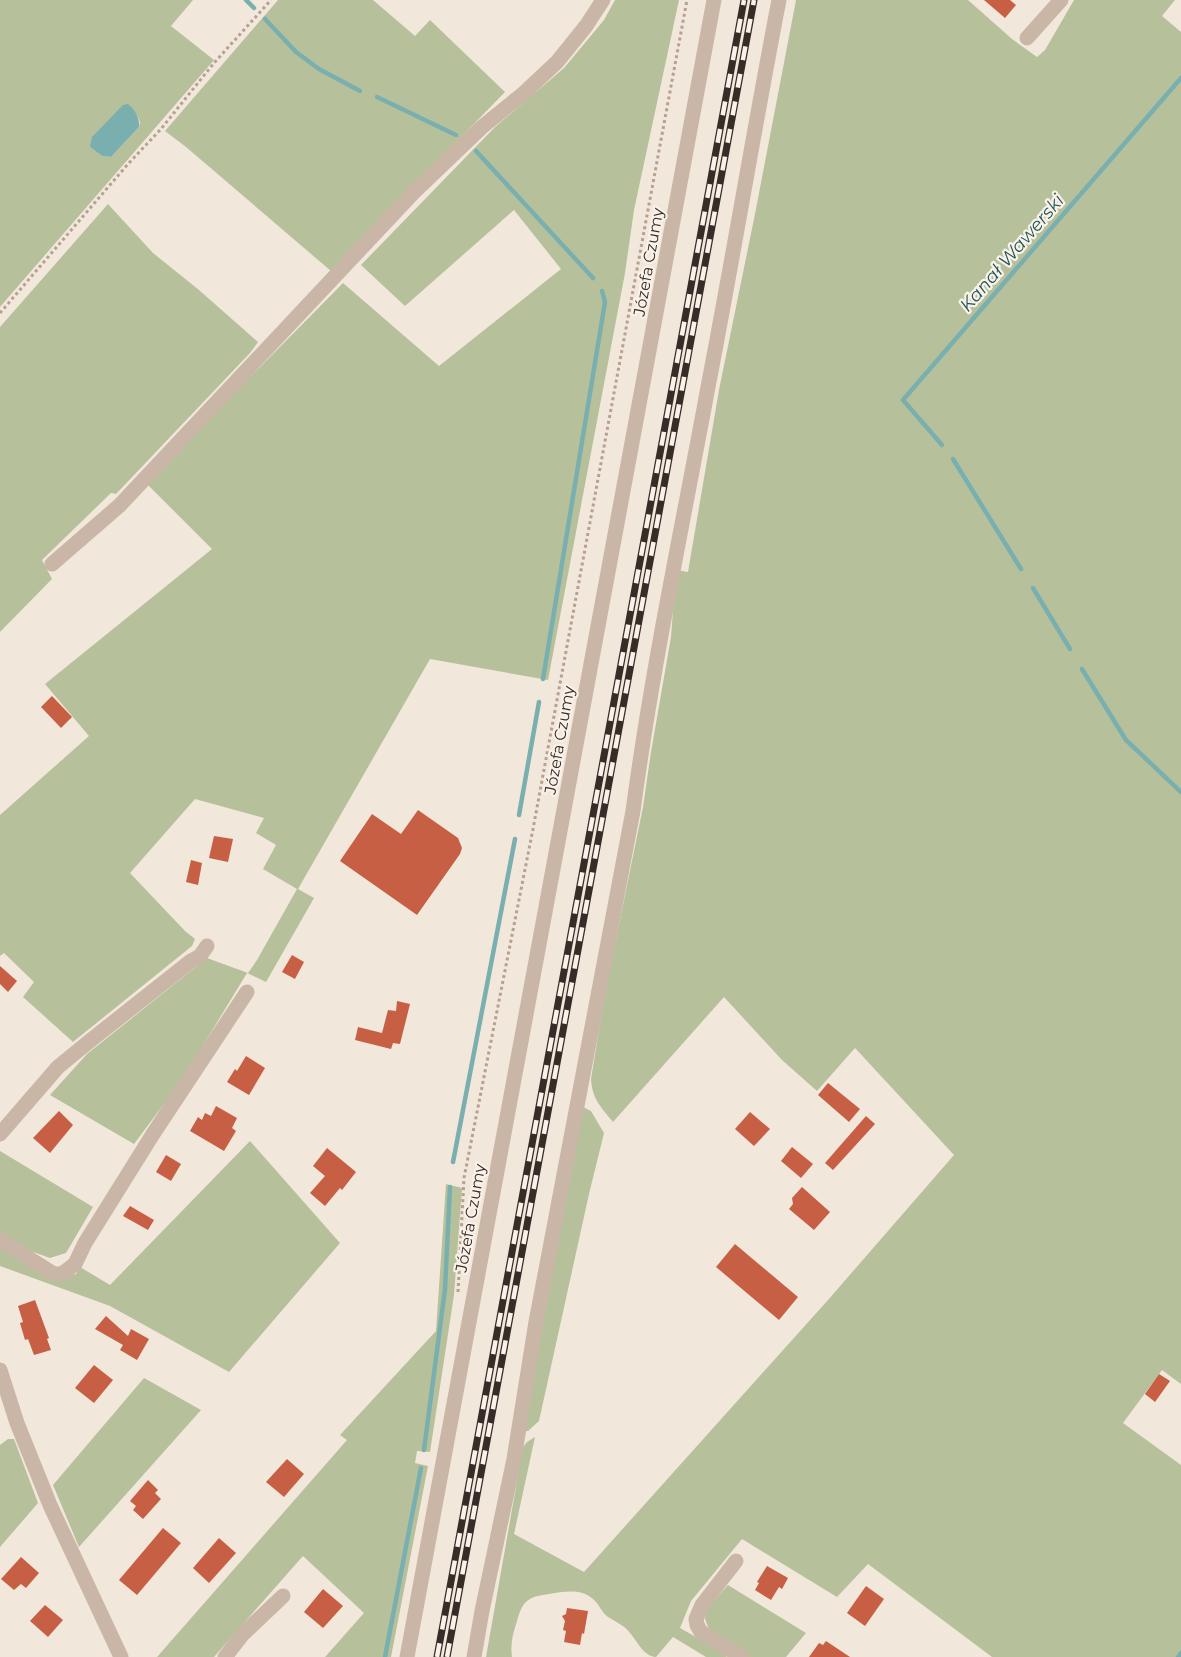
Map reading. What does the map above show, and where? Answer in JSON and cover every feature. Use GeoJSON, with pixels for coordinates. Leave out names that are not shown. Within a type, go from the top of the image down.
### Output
{"type":"FeatureCollection","features":[{"type":"Feature","properties":{"kind":"street"},"geometry":{"type":"LineString","coordinates":[[52,564],[120,505],[414,192],[482,127],[524,93],[557,62],[586,26],[603,0]]}},
{"type":"Feature","properties":{"kind":"street","name":"Józefa Czumy"},"geometry":{"type":"LineString","coordinates":[[407,1657],[714,0]]}},
{"type":"Feature","properties":{"kind":"street"},"geometry":{"type":"LineString","coordinates":[[474,1657],[514,1459],[536,1322],[633,811],[642,742],[674,561],[737,235],[751,145],[779,0]]}},
{"type":"Feature","properties":{"kind":"street"},"geometry":{"type":"LineString","coordinates":[[1027,38],[1061,0]]}},
{"type":"Feature","properties":{"kind":"street"},"geometry":{"type":"LineString","coordinates":[[0,1134],[58,1068],[200,956],[207,946]]}},
{"type":"Feature","properties":{"kind":"street"},"geometry":{"type":"LineString","coordinates":[[0,1240],[54,1274],[61,1274],[75,1264],[85,1243],[153,1134],[247,992]]}},
{"type":"Feature","properties":{"kind":"street"},"geometry":{"type":"LineString","coordinates":[[0,1370],[17,1424],[50,1505],[121,1657]]}},
{"type":"Feature","properties":{"kind":"street"},"geometry":{"type":"LineString","coordinates":[[736,1561],[702,1605],[696,1619],[701,1632],[742,1657]]}},
{"type":"Feature","properties":{"kind":"street"},"geometry":{"type":"LineString","coordinates":[[225,1657],[243,1634],[283,1596]]}},
{"type":"Feature","properties":{"kind":"path"},"geometry":{"type":"LineString","coordinates":[[0,313],[160,129],[214,63],[271,0]]}},
{"type":"Feature","properties":{"kind":"path"},"geometry":{"type":"LineString","coordinates":[[458,1295],[464,1178],[533,829],[687,0]]}},
{"type":"Feature","properties":{"kind":"green space"},"geometry":{"type":"Polygon","coordinates":[[[0,0],[193,0],[171,26],[214,60],[0,307],[0,0]],[[137,115],[90,147],[102,156],[111,157],[139,127],[140,122],[137,115]]]}},
{"type":"Feature","properties":{"kind":"green space"},"geometry":{"type":"Polygon","coordinates":[[[278,0],[373,0],[415,36],[430,20],[505,92],[331,271],[165,131],[278,0]]]}},
{"type":"Feature","properties":{"kind":"green space"},"geometry":{"type":"Polygon","coordinates":[[[615,0],[679,0],[634,210],[625,273],[548,680],[430,659],[298,889],[314,898],[266,982],[247,973],[182,1080],[134,1144],[50,1095],[87,1054],[207,958],[248,973],[297,889],[263,869],[276,845],[256,833],[264,818],[195,799],[130,873],[195,939],[192,946],[73,1042],[23,997],[34,982],[4,953],[0,956],[0,815],[89,736],[45,684],[212,549],[146,483],[343,283],[439,366],[561,269],[514,210],[405,306],[361,265],[495,127],[564,68],[604,20],[615,0]]]}},
{"type":"Feature","properties":{"kind":"green space"},"geometry":{"type":"Polygon","coordinates":[[[796,0],[968,0],[1012,39],[1037,57],[1045,50],[1074,0],[1175,0],[1162,16],[1181,32],[1181,1384],[1162,1370],[1123,1423],[1181,1465],[1181,1657],[992,1657],[868,1564],[837,1597],[742,1539],[691,1601],[680,1628],[727,1657],[706,1657],[673,1637],[656,1657],[651,1656],[625,1628],[606,1615],[593,1599],[583,1593],[560,1592],[531,1598],[524,1604],[514,1630],[512,1657],[486,1657],[523,1447],[527,1442],[535,1437],[514,1534],[584,1572],[828,1300],[954,1155],[855,1048],[817,1091],[782,1060],[724,997],[613,1122],[598,1102],[593,1092],[591,1079],[605,993],[643,807],[671,637],[676,570],[688,572],[719,390],[796,0]]]}},
{"type":"Feature","properties":{"kind":"green space"},"geometry":{"type":"Polygon","coordinates":[[[108,204],[153,253],[258,342],[116,494],[111,493],[42,560],[52,579],[0,632],[0,327],[108,204]]]}},
{"type":"Feature","properties":{"kind":"green space"},"geometry":{"type":"Polygon","coordinates":[[[581,1106],[591,1111],[604,1133],[539,1421],[528,1431],[524,1431],[581,1106]]]}},
{"type":"Feature","properties":{"kind":"green space"},"geometry":{"type":"Polygon","coordinates":[[[250,1141],[340,1243],[229,1372],[110,1306],[0,1266],[0,1244],[63,1277],[76,1274],[80,1267],[110,1285],[250,1141]]]}},
{"type":"Feature","properties":{"kind":"green space"},"geometry":{"type":"Polygon","coordinates":[[[0,1151],[93,1207],[66,1253],[50,1258],[22,1248],[0,1235],[0,1151]]]}},
{"type":"Feature","properties":{"kind":"green space"},"geometry":{"type":"Polygon","coordinates":[[[446,1184],[462,1188],[454,1295],[430,1452],[417,1451],[415,1463],[428,1466],[391,1657],[325,1657],[364,1613],[303,1556],[214,1657],[157,1657],[347,1440],[340,1435],[436,1331],[446,1184]]]}},
{"type":"Feature","properties":{"kind":"green space"},"geometry":{"type":"Polygon","coordinates":[[[144,1378],[201,1410],[79,1547],[53,1485],[144,1378]]]}},
{"type":"Feature","properties":{"kind":"green space"},"geometry":{"type":"Polygon","coordinates":[[[8,1439],[14,1439],[38,1503],[0,1547],[0,1445],[8,1439]]]}},
{"type":"Feature","properties":{"kind":"green space"},"geometry":{"type":"Polygon","coordinates":[[[728,1585],[806,1633],[786,1657],[749,1657],[713,1633],[708,1627],[705,1619],[706,1610],[728,1585]]]}},
{"type":"Feature","properties":{"kind":"water"},"geometry":{"type":"Polygon","coordinates":[[[128,104],[139,120],[139,127],[111,157],[102,156],[90,147],[92,137],[123,105],[128,104]]]}},
{"type":"Feature","properties":{"kind":"building"},"geometry":{"type":"Polygon","coordinates":[[[984,0],[1010,0],[1016,5],[1005,18],[984,0]]]}},
{"type":"Feature","properties":{"kind":"building"},"geometry":{"type":"Polygon","coordinates":[[[52,696],[72,717],[61,728],[41,707],[52,696]]]}},
{"type":"Feature","properties":{"kind":"building"},"geometry":{"type":"Polygon","coordinates":[[[418,810],[458,838],[462,848],[417,915],[340,861],[372,814],[401,834],[418,810]]]}},
{"type":"Feature","properties":{"kind":"building"},"geometry":{"type":"Polygon","coordinates":[[[214,836],[233,839],[228,862],[209,858],[214,836]]]}},
{"type":"Feature","properties":{"kind":"building"},"geometry":{"type":"Polygon","coordinates":[[[191,860],[202,863],[198,885],[186,882],[191,860]]]}},
{"type":"Feature","properties":{"kind":"building"},"geometry":{"type":"Polygon","coordinates":[[[292,955],[304,962],[295,979],[282,972],[292,955]]]}},
{"type":"Feature","properties":{"kind":"building"},"geometry":{"type":"Polygon","coordinates":[[[0,966],[17,981],[8,992],[0,984],[0,966]]]}},
{"type":"Feature","properties":{"kind":"building"},"geometry":{"type":"Polygon","coordinates":[[[397,1001],[410,1004],[400,1044],[393,1043],[391,1049],[355,1040],[358,1027],[382,1033],[388,1010],[396,1011],[397,1001]]]}},
{"type":"Feature","properties":{"kind":"building"},"geometry":{"type":"Polygon","coordinates":[[[246,1056],[265,1068],[249,1095],[227,1082],[246,1056]]]}},
{"type":"Feature","properties":{"kind":"building"},"geometry":{"type":"Polygon","coordinates":[[[828,1083],[860,1109],[849,1122],[818,1095],[828,1083]]]}},
{"type":"Feature","properties":{"kind":"building"},"geometry":{"type":"Polygon","coordinates":[[[216,1106],[237,1118],[232,1128],[236,1131],[224,1151],[190,1131],[198,1117],[202,1120],[205,1113],[211,1116],[216,1106]]]}},
{"type":"Feature","properties":{"kind":"building"},"geometry":{"type":"Polygon","coordinates":[[[59,1111],[73,1125],[50,1153],[33,1138],[59,1111]]]}},
{"type":"Feature","properties":{"kind":"building"},"geometry":{"type":"Polygon","coordinates":[[[750,1112],[770,1129],[754,1146],[735,1129],[750,1112]]]}},
{"type":"Feature","properties":{"kind":"building"},"geometry":{"type":"Polygon","coordinates":[[[866,1116],[875,1124],[833,1170],[825,1163],[866,1116]]]}},
{"type":"Feature","properties":{"kind":"building"},"geometry":{"type":"Polygon","coordinates":[[[792,1147],[813,1164],[801,1178],[781,1161],[792,1147]]]}},
{"type":"Feature","properties":{"kind":"building"},"geometry":{"type":"Polygon","coordinates":[[[327,1148],[356,1172],[325,1206],[310,1193],[325,1176],[313,1166],[327,1148]]]}},
{"type":"Feature","properties":{"kind":"building"},"geometry":{"type":"Polygon","coordinates":[[[166,1155],[181,1164],[171,1181],[156,1172],[166,1155]]]}},
{"type":"Feature","properties":{"kind":"building"},"geometry":{"type":"Polygon","coordinates":[[[802,1187],[830,1212],[814,1230],[789,1209],[793,1204],[792,1198],[802,1187]]]}},
{"type":"Feature","properties":{"kind":"building"},"geometry":{"type":"Polygon","coordinates":[[[130,1206],[154,1220],[148,1230],[123,1216],[130,1206]]]}},
{"type":"Feature","properties":{"kind":"building"},"geometry":{"type":"Polygon","coordinates":[[[735,1244],[798,1297],[779,1320],[716,1267],[735,1244]]]}},
{"type":"Feature","properties":{"kind":"building"},"geometry":{"type":"Polygon","coordinates":[[[35,1300],[51,1350],[34,1355],[28,1339],[25,1340],[18,1306],[35,1300]]]}},
{"type":"Feature","properties":{"kind":"building"},"geometry":{"type":"Polygon","coordinates":[[[106,1316],[128,1336],[131,1329],[149,1339],[137,1360],[120,1350],[123,1345],[95,1329],[106,1316]]]}},
{"type":"Feature","properties":{"kind":"building"},"geometry":{"type":"Polygon","coordinates":[[[94,1365],[113,1380],[94,1403],[75,1388],[94,1365]]]}},
{"type":"Feature","properties":{"kind":"building"},"geometry":{"type":"Polygon","coordinates":[[[1159,1374],[1170,1381],[1155,1402],[1145,1394],[1159,1374]]]}},
{"type":"Feature","properties":{"kind":"building"},"geometry":{"type":"Polygon","coordinates":[[[287,1459],[304,1474],[284,1497],[266,1482],[287,1459]]]}},
{"type":"Feature","properties":{"kind":"building"},"geometry":{"type":"Polygon","coordinates":[[[148,1480],[158,1490],[155,1493],[161,1499],[143,1519],[133,1510],[136,1506],[130,1501],[148,1480]]]}},
{"type":"Feature","properties":{"kind":"building"},"geometry":{"type":"Polygon","coordinates":[[[163,1528],[181,1543],[137,1595],[119,1580],[163,1528]]]}},
{"type":"Feature","properties":{"kind":"building"},"geometry":{"type":"Polygon","coordinates":[[[219,1538],[236,1553],[209,1583],[193,1568],[219,1538]]]}},
{"type":"Feature","properties":{"kind":"building"},"geometry":{"type":"Polygon","coordinates":[[[21,1557],[39,1573],[26,1588],[21,1584],[14,1590],[1,1579],[21,1557]]]}},
{"type":"Feature","properties":{"kind":"building"},"geometry":{"type":"Polygon","coordinates":[[[767,1566],[788,1578],[782,1589],[779,1587],[771,1600],[755,1590],[767,1566]]]}},
{"type":"Feature","properties":{"kind":"building"},"geometry":{"type":"Polygon","coordinates":[[[866,1586],[884,1599],[865,1626],[847,1613],[866,1586]]]}},
{"type":"Feature","properties":{"kind":"building"},"geometry":{"type":"Polygon","coordinates":[[[323,1589],[343,1606],[323,1628],[304,1612],[323,1589]]]}},
{"type":"Feature","properties":{"kind":"building"},"geometry":{"type":"Polygon","coordinates":[[[45,1605],[63,1620],[48,1637],[30,1621],[45,1605]]]}},
{"type":"Feature","properties":{"kind":"building"},"geometry":{"type":"Polygon","coordinates":[[[567,1608],[588,1611],[580,1645],[564,1642],[566,1631],[563,1630],[565,1621],[562,1616],[566,1614],[567,1608]]]}},
{"type":"Feature","properties":{"kind":"building"},"geometry":{"type":"Polygon","coordinates":[[[826,1641],[850,1657],[809,1657],[819,1643],[823,1645],[826,1641]]]}},
{"type":"Feature","properties":{"kind":"waterway"},"geometry":{"type":"LineString","coordinates":[[246,0],[254,8]]}},
{"type":"Feature","properties":{"kind":"waterway"},"geometry":{"type":"LineString","coordinates":[[265,19],[296,52],[319,69],[360,91]]}},
{"type":"Feature","properties":{"kind":"waterway","name":"Kanał Wawerski"},"geometry":{"type":"LineString","coordinates":[[942,445],[903,400],[1181,78]]}},
{"type":"Feature","properties":{"kind":"waterway"},"geometry":{"type":"LineString","coordinates":[[377,97],[456,135]]}},
{"type":"Feature","properties":{"kind":"waterway"},"geometry":{"type":"LineString","coordinates":[[476,151],[593,278]]}},
{"type":"Feature","properties":{"kind":"waterway"},"geometry":{"type":"LineString","coordinates":[[543,679],[605,302],[602,291]]}},
{"type":"Feature","properties":{"kind":"waterway","name":"Kanał Wawerski"},"geometry":{"type":"LineString","coordinates":[[953,459],[1021,569]]}},
{"type":"Feature","properties":{"kind":"waterway","name":"Kanał Wawerski"},"geometry":{"type":"LineString","coordinates":[[1033,588],[1070,649]]}},
{"type":"Feature","properties":{"kind":"waterway","name":"Kanał Wawerski"},"geometry":{"type":"LineString","coordinates":[[1082,669],[1126,740],[1181,792]]}},
{"type":"Feature","properties":{"kind":"waterway"},"geometry":{"type":"LineString","coordinates":[[519,815],[539,702]]}},
{"type":"Feature","properties":{"kind":"waterway"},"geometry":{"type":"LineString","coordinates":[[453,1162],[515,839]]}},
{"type":"Feature","properties":{"kind":"waterway"},"geometry":{"type":"LineString","coordinates":[[424,1450],[445,1289],[450,1187]]}},
{"type":"Feature","properties":{"kind":"waterway"},"geometry":{"type":"LineString","coordinates":[[385,1657],[421,1468]]}},
{"type":"Feature","properties":{"kind":"waterway","name":"Kanał Wawerski"},"geometry":{"type":"LineString","coordinates":[[1178,1657],[1181,1653]]}},
{"type":"Feature","properties":{"kind":"railway"},"geometry":{"type":"LineString","coordinates":[[437,1657],[744,0]]}},
{"type":"Feature","properties":{"kind":"railway"},"geometry":{"type":"LineString","coordinates":[[447,1657],[754,0]]}}]}
